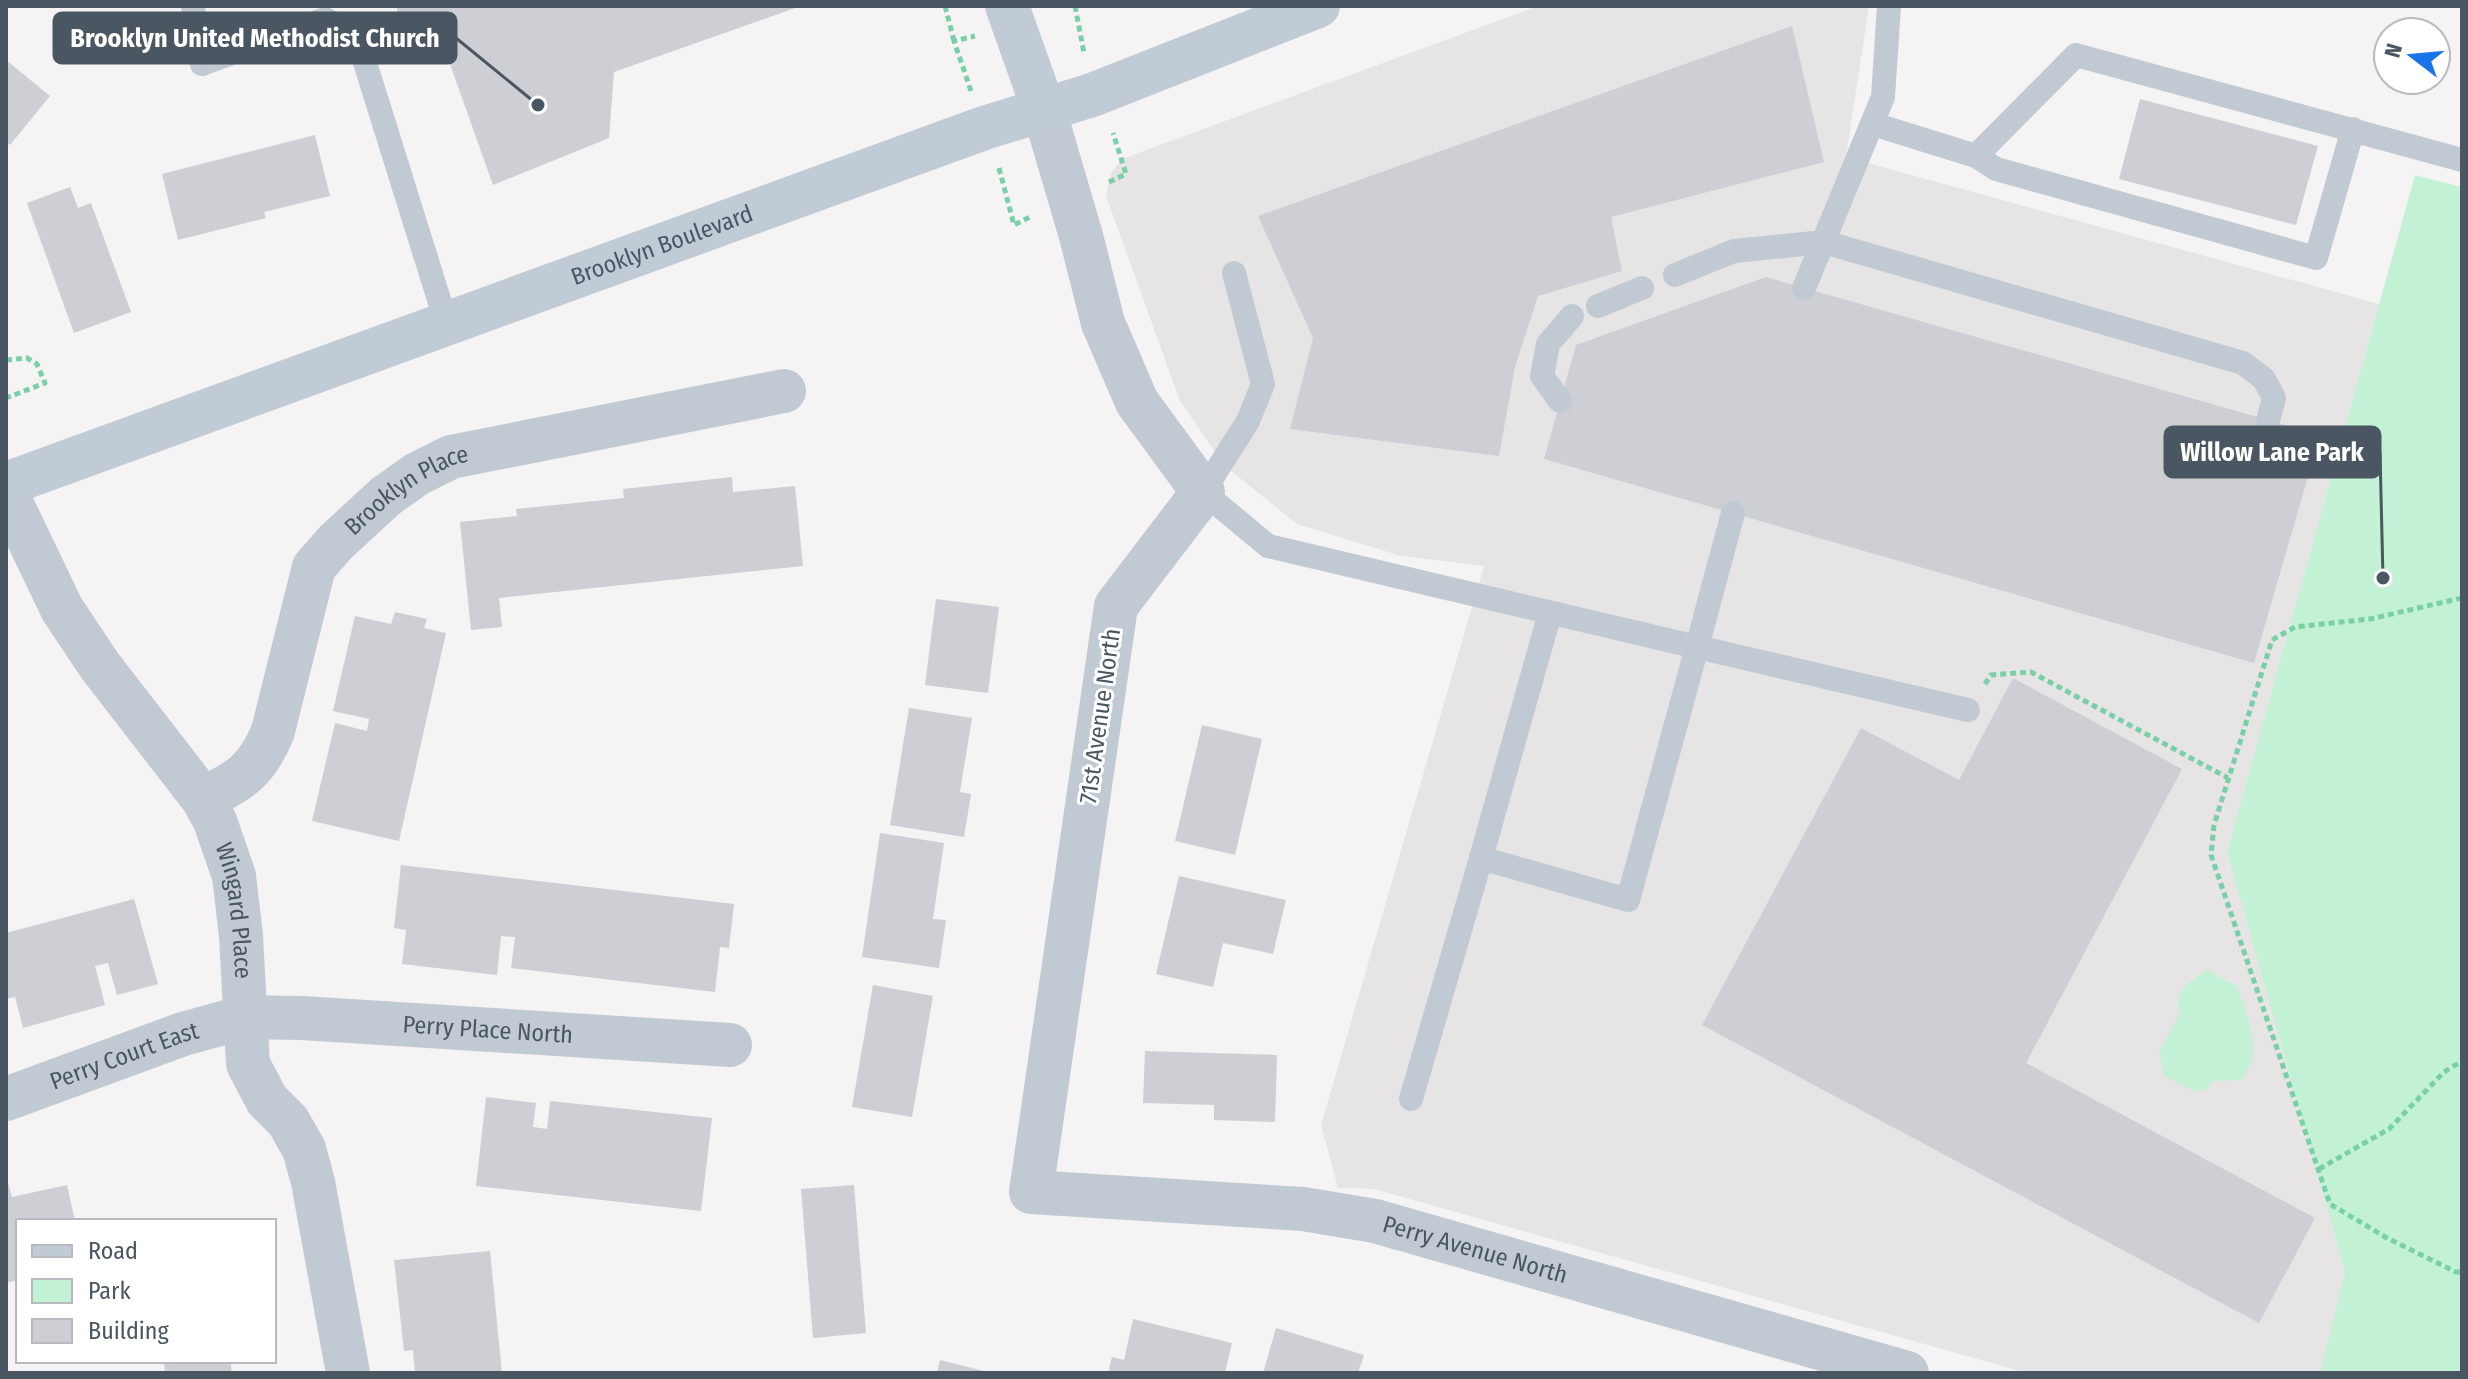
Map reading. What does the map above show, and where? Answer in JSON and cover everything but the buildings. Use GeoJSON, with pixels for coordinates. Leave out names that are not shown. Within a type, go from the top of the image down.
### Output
{"type":"FeatureCollection","features":[{"type":"Feature","properties":{"kind":"main road"},"geometry":{"type":"LineString","coordinates":[[1007,6],[1044,110]]}},
{"type":"Feature","properties":{"kind":"main road","name":"Brooklyn Boulevard"},"geometry":{"type":"LineString","coordinates":[[6,484],[984,128],[1092,95],[1318,6]]}},
{"type":"Feature","properties":{"kind":"street"},"geometry":{"type":"LineString","coordinates":[[1044,110],[1103,323],[1137,402],[1203,492]]}},
{"type":"Feature","properties":{"kind":"street","name":"Brooklyn Place"},"geometry":{"type":"LineString","coordinates":[[203,799],[247,773],[263,755],[273,731],[314,567],[386,496],[417,474],[451,457],[784,391]]}},
{"type":"Feature","properties":{"kind":"street","name":"Wingard Place"},"geometry":{"type":"LineString","coordinates":[[6,492],[62,609],[100,666],[203,799],[215,821],[234,876],[241,936],[248,1064],[267,1100],[288,1121],[304,1149],[313,1182],[348,1373]]}},
{"type":"Feature","properties":{"kind":"street","name":"71st Avenue North"},"geometry":{"type":"LineString","coordinates":[[1031,1192],[1116,606],[1203,492]]}},
{"type":"Feature","properties":{"kind":"street","name":"Perry Place North"},"geometry":{"type":"LineString","coordinates":[[245,1017],[730,1045]]}},
{"type":"Feature","properties":{"kind":"street","name":"Perry Court East"},"geometry":{"type":"LineString","coordinates":[[6,1099],[183,1034],[245,1017]]}},
{"type":"Feature","properties":{"kind":"street","name":"Perry Avenue North"},"geometry":{"type":"LineString","coordinates":[[1031,1192],[1303,1209],[1375,1221],[1907,1373]]}},
{"type":"Feature","properties":{"kind":"lane"},"geometry":{"type":"LineString","coordinates":[[193,6],[202,64],[325,12],[357,37],[447,325]]}},
{"type":"Feature","properties":{"kind":"lane"},"geometry":{"type":"LineString","coordinates":[[1804,288],[1883,97],[1889,6]]}},
{"type":"Feature","properties":{"kind":"lane"},"geometry":{"type":"LineString","coordinates":[[1976,156],[2076,55],[2462,160]]}},
{"type":"Feature","properties":{"kind":"lane"},"geometry":{"type":"LineString","coordinates":[[1873,124],[1976,156],[1996,169],[2316,258],[2353,129]]}},
{"type":"Feature","properties":{"kind":"lane"},"geometry":{"type":"LineString","coordinates":[[1675,275],[1734,251],[1824,242],[2243,363],[2264,379],[2274,398],[2268,421]]}},
{"type":"Feature","properties":{"kind":"lane"},"geometry":{"type":"LineString","coordinates":[[1234,273],[1263,384],[1248,421],[1203,492],[1268,546],[1968,710]]}},
{"type":"Feature","properties":{"kind":"lane"},"geometry":{"type":"LineString","coordinates":[[1598,306],[1642,288]]}},
{"type":"Feature","properties":{"kind":"lane"},"geometry":{"type":"LineString","coordinates":[[1560,401],[1542,376],[1548,344],[1572,316]]}},
{"type":"Feature","properties":{"kind":"lane"},"geometry":{"type":"LineString","coordinates":[[1481,858],[1628,900],[1733,513]]}},
{"type":"Feature","properties":{"kind":"lane"},"geometry":{"type":"LineString","coordinates":[[1411,1099],[1550,613]]}},
{"type":"Feature","properties":{"kind":"path"},"geometry":{"type":"LineString","coordinates":[[945,6],[954,41]]}},
{"type":"Feature","properties":{"kind":"path"},"geometry":{"type":"LineString","coordinates":[[6,360],[27,358],[37,364],[45,383],[6,398]]}},
{"type":"Feature","properties":{"kind":"path"},"geometry":{"type":"LineString","coordinates":[[2462,598],[2370,619],[2295,627],[2272,640],[2214,825],[2211,855],[2330,1204],[2387,1238],[2456,1272],[2462,1272]]}},
{"type":"Feature","properties":{"kind":"path"},"geometry":{"type":"LineString","coordinates":[[1968,710],[1991,675],[2031,672],[2228,778]]}},
{"type":"Feature","properties":{"kind":"path"},"geometry":{"type":"LineString","coordinates":[[2319,1169],[2389,1129],[2444,1072],[2462,1061]]}},
{"type":"Feature","properties":{"kind":"shaded area"},"geometry":{"type":"Polygon","coordinates":[[[1538,6],[1869,6],[1846,157],[2379,304],[2227,852],[2345,1272],[2320,1373],[2027,1373],[1374,1189],[1338,1188],[1321,1125],[1484,566],[1401,556],[1297,524],[1225,466],[1180,401],[1106,196],[1110,174],[1122,159],[1538,6]]]}},
{"type":"Feature","properties":{"kind":"green space"},"geometry":{"type":"Polygon","coordinates":[[[2415,175],[2462,187],[2462,1373],[2320,1373],[2345,1272],[2227,852],[2415,175]]]}},
{"type":"Feature","properties":{"kind":"green space"},"geometry":{"type":"Polygon","coordinates":[[[2207,970],[2237,986],[2252,1034],[2252,1058],[2241,1080],[2212,1081],[2206,1090],[2194,1091],[2164,1076],[2159,1053],[2180,1012],[2181,992],[2207,970]]]}},
{"type":"Feature","properties":{"kind":"place","name":"Brooklyn United Methodist Church"},"geometry":{"type":"Point","coordinates":[538,105]}},
{"type":"Feature","properties":{"kind":"place","name":"Willow Lane Park"},"geometry":{"type":"Point","coordinates":[2383,578]}}]}
